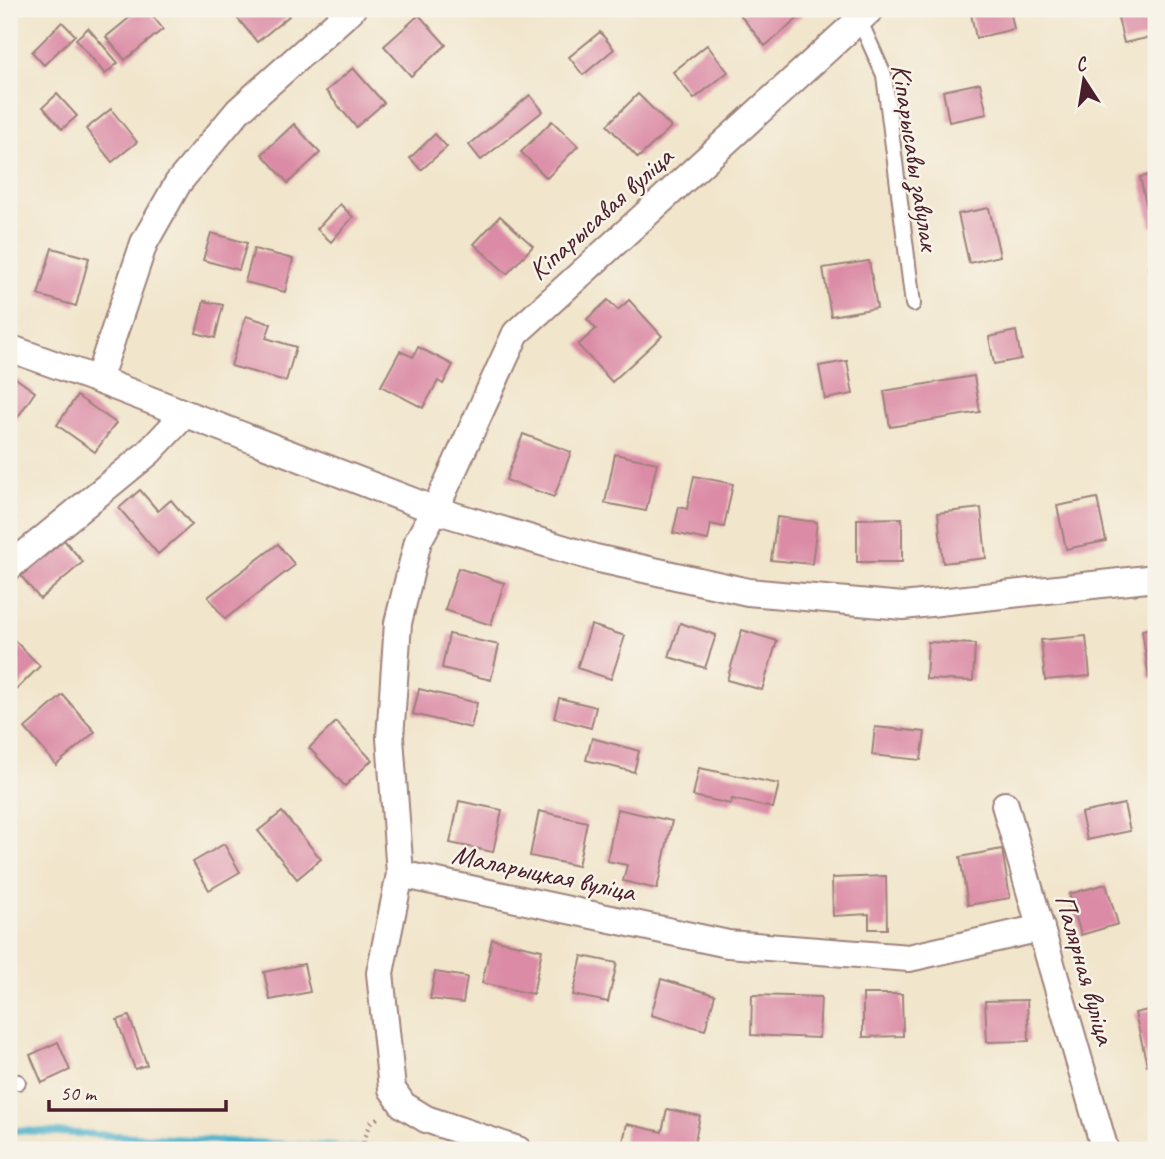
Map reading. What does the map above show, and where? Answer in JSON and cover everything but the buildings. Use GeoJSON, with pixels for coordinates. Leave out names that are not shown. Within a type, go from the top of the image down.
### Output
{"type":"FeatureCollection","features":[{"type":"Feature","properties":{"kind":"street"},"geometry":{"type":"LineString","coordinates":[[98,380],[144,243],[178,183],[238,111],[352,9]]}},
{"type":"Feature","properties":{"kind":"street","name":"Кіпарысавая вуліца"},"geometry":{"type":"LineString","coordinates":[[435,510],[516,333],[865,14]]}},
{"type":"Feature","properties":{"kind":"street"},"geometry":{"type":"LineString","coordinates":[[9,348],[435,510],[595,558],[748,592],[903,607],[1156,578]]}},
{"type":"Feature","properties":{"kind":"street"},"geometry":{"type":"LineString","coordinates":[[9,567],[148,453],[185,414]]}},
{"type":"Feature","properties":{"kind":"street"},"geometry":{"type":"LineString","coordinates":[[435,510],[418,541],[398,623],[390,738],[400,874],[380,974],[392,1089],[403,1105],[426,1119],[519,1150]]}},
{"type":"Feature","properties":{"kind":"street","name":"Палярная вуліца"},"geometry":{"type":"LineString","coordinates":[[1004,805],[1105,1150]]}},
{"type":"Feature","properties":{"kind":"street","name":"Маларыцкая вуліца"},"geometry":{"type":"LineString","coordinates":[[400,874],[728,944],[909,958],[1041,928]]}},
{"type":"Feature","properties":{"kind":"lane","name":"Кіпарысавы завулак"},"geometry":{"type":"LineString","coordinates":[[865,14],[884,75],[913,304]]}},
{"type":"Feature","properties":{"kind":"path"},"geometry":{"type":"LineString","coordinates":[[364,1140],[364,1150]]}},
{"type":"Feature","properties":{"kind":"waterway"},"geometry":{"type":"LineString","coordinates":[[9,1130],[393,1150]]}}]}
